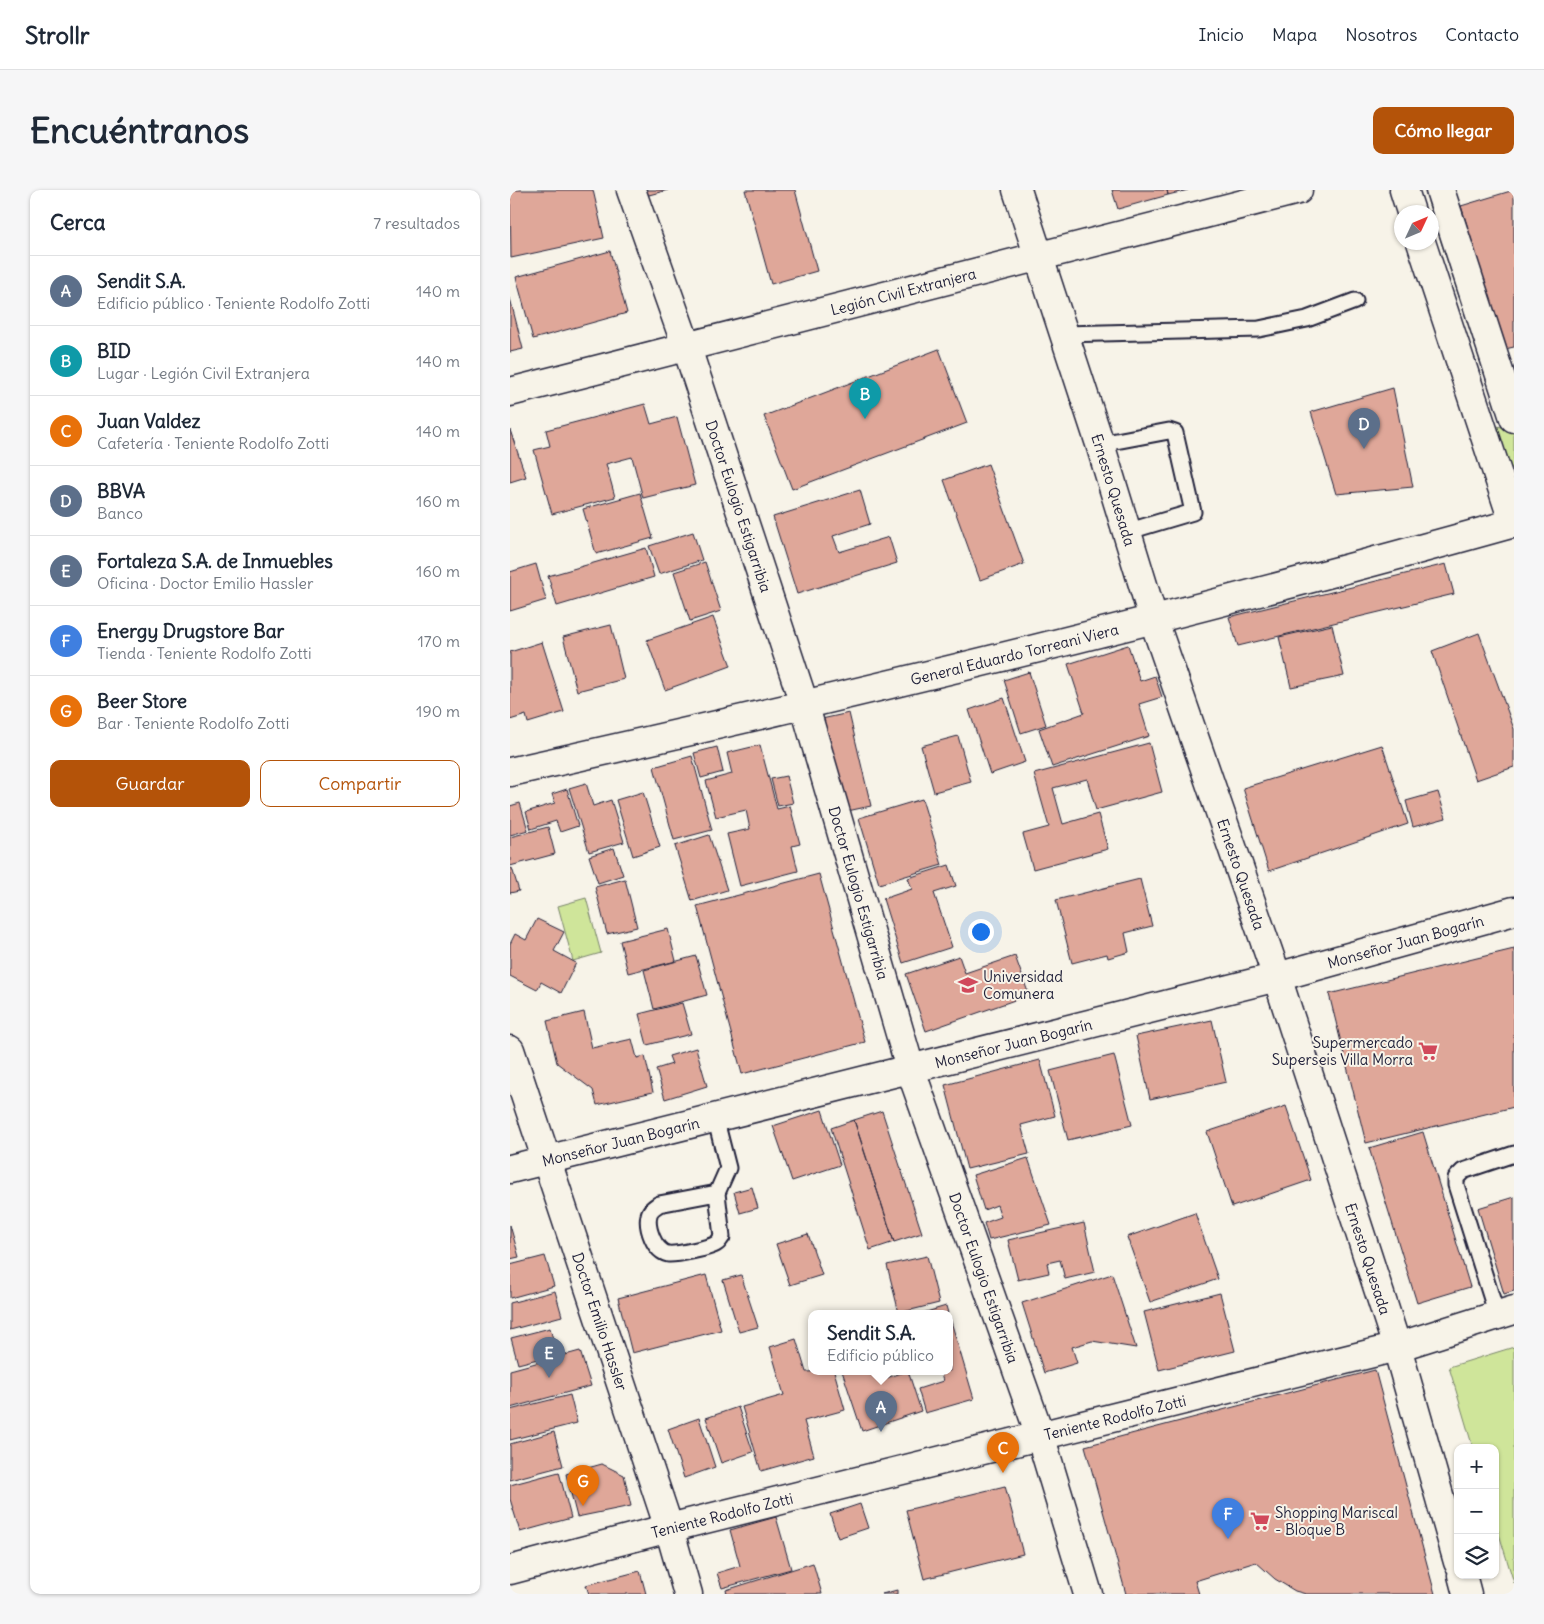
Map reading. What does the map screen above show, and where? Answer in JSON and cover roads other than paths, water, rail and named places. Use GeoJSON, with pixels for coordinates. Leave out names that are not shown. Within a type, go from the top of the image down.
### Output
{"type":"FeatureCollection","features":[{"type":"Feature","properties":{"kind":"main road","name":"Doctor Eulogio Estigarribia"},"geometry":{"type":"LineString","coordinates":[[630,190],[687,348],[805,707],[910,1068],[1040,1435],[1088,1594]]}},
{"type":"Feature","properties":{"kind":"main road","name":"Ernesto Quesada"},"geometry":{"type":"LineString","coordinates":[[1017,190],[1100,444],[1154,621],[1277,977],[1397,1347],[1454,1548]]}},
{"type":"Feature","properties":{"kind":"main road","name":"Legión Civil Extranjera"},"geometry":{"type":"LineString","coordinates":[[510,392],[1298,190]]}},
{"type":"Feature","properties":{"kind":"main road"},"geometry":{"type":"LineString","coordinates":[[1404,190],[1409,205]]}},
{"type":"Feature","properties":{"kind":"main road"},"geometry":{"type":"LineString","coordinates":[[1440,190],[1514,418]]}},
{"type":"Feature","properties":{"kind":"main road"},"geometry":{"type":"LineString","coordinates":[[1424,250],[1514,524]]}},
{"type":"Feature","properties":{"kind":"main road","name":"General Eduardo Torreani Viera"},"geometry":{"type":"LineString","coordinates":[[510,772],[805,707],[1154,621],[1514,524]]}},
{"type":"Feature","properties":{"kind":"main road","name":"Monseñor Juan Bogarín"},"geometry":{"type":"LineString","coordinates":[[510,1169],[1277,977],[1514,911]]}},
{"type":"Feature","properties":{"kind":"main road","name":"Doctor Emilio Hassler"},"geometry":{"type":"LineString","coordinates":[[510,1050],[669,1528],[688,1594]]}},
{"type":"Feature","properties":{"kind":"main road","name":"Teniente Rodolfo Zotti"},"geometry":{"type":"LineString","coordinates":[[510,1570],[669,1528],[1397,1347],[1505,1313]]}},
{"type":"Feature","properties":{"kind":"main road"},"geometry":{"type":"LineString","coordinates":[[1463,1579],[1467,1594]]}},
{"type":"Feature","properties":{"kind":"lane"},"geometry":{"type":"LineString","coordinates":[[1064,334],[1260,329],[1307,319],[1354,301]]}},
{"type":"Feature","properties":{"kind":"lane"},"geometry":{"type":"LineString","coordinates":[[1100,444],[1169,431],[1174,434],[1193,512],[1126,532]]}},
{"type":"Feature","properties":{"kind":"lane"},"geometry":{"type":"LineString","coordinates":[[715,1117],[728,1168],[717,1193],[722,1237],[717,1243],[709,1247],[668,1254],[660,1250],[653,1242],[648,1216],[652,1208],[659,1204],[717,1193]]}},
{"type":"Feature","properties":{"kind":"lane"},"geometry":{"type":"LineString","coordinates":[[1505,1313],[1456,1185],[1456,1178],[1462,1171],[1514,1154]]}},
{"type":"Feature","properties":{"kind":"place","name":"BID"},"geometry":{"type":"Point","coordinates":[865,419]}},
{"type":"Feature","properties":{"kind":"place","name":"BBVA"},"geometry":{"type":"Point","coordinates":[1364,449]}},
{"type":"Feature","properties":{"kind":"place","name":"Universidad Comunera"},"geometry":{"type":"Point","coordinates":[968,985]}},
{"type":"Feature","properties":{"kind":"place","name":"Supermercado Superseis Villa Morra"},"geometry":{"type":"Point","coordinates":[1428,1051]}},
{"type":"Feature","properties":{"kind":"place","name":"Fortaleza S.A. de Inmuebles"},"geometry":{"type":"Point","coordinates":[549,1378]}},
{"type":"Feature","properties":{"kind":"place","name":"Sendit S.A."},"geometry":{"type":"Point","coordinates":[881,1432]}},
{"type":"Feature","properties":{"kind":"place","name":"Juan Valdez"},"geometry":{"type":"Point","coordinates":[1003,1473]}},
{"type":"Feature","properties":{"kind":"place","name":"Beer Store"},"geometry":{"type":"Point","coordinates":[583,1506]}},
{"type":"Feature","properties":{"kind":"place","name":"Shopping Mariscal - Bloque B"},"geometry":{"type":"Point","coordinates":[1260,1521]}},
{"type":"Feature","properties":{"kind":"place","name":"Energy Drugstore Bar"},"geometry":{"type":"Point","coordinates":[1228,1539]}}]}
